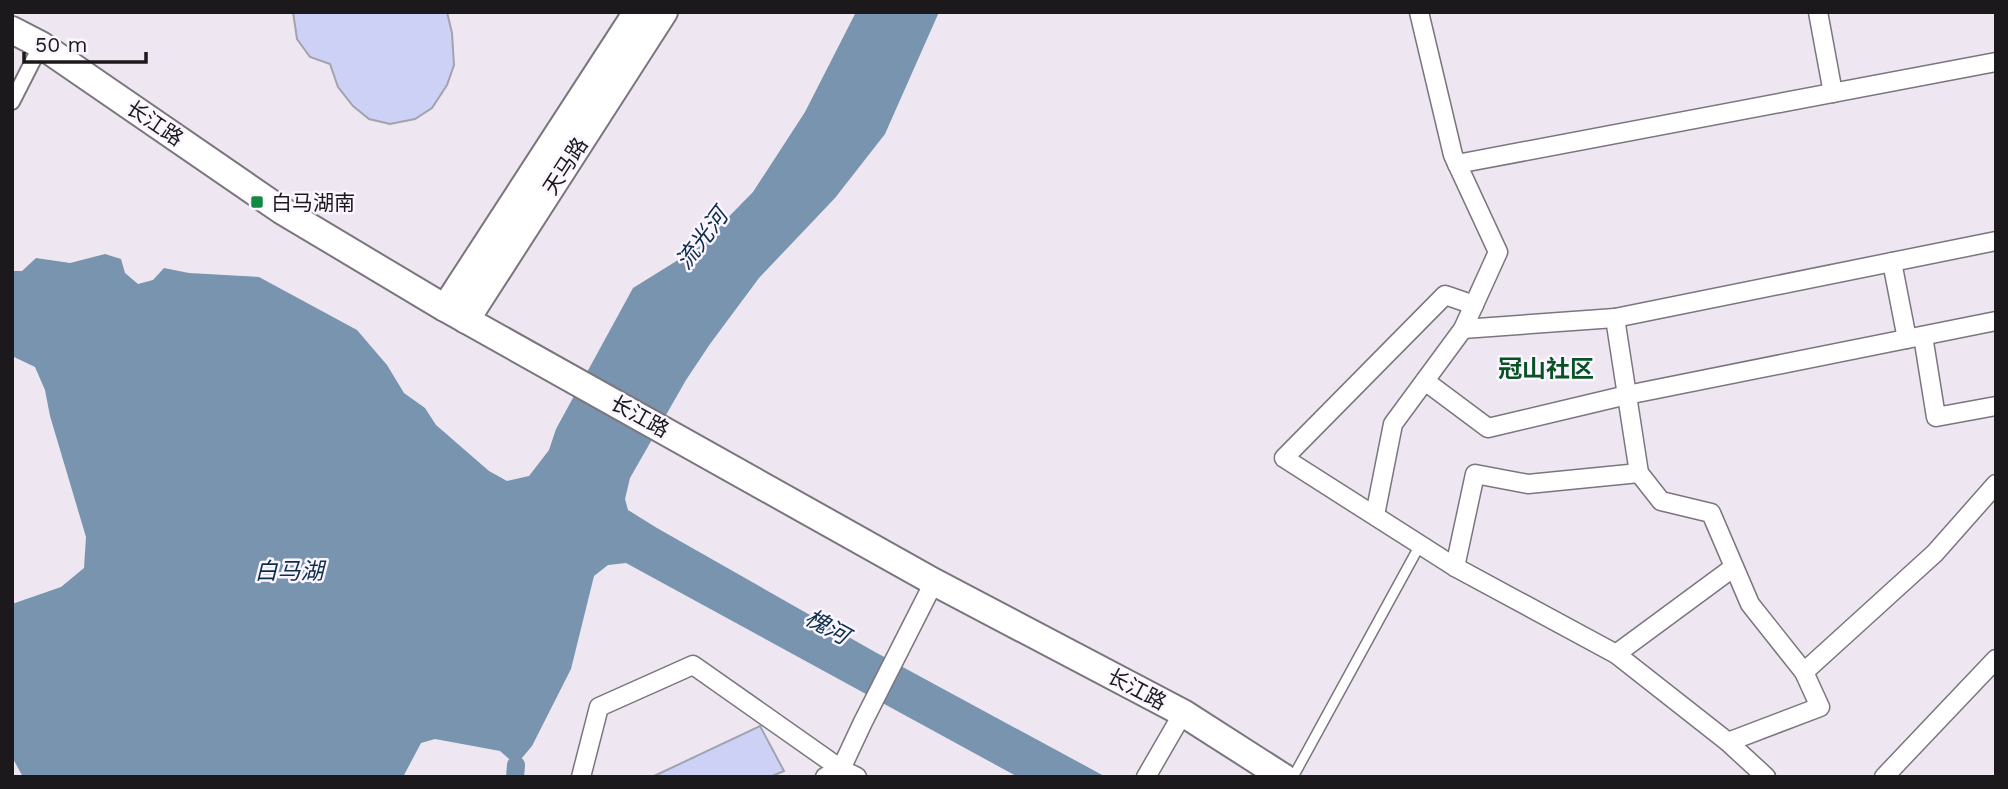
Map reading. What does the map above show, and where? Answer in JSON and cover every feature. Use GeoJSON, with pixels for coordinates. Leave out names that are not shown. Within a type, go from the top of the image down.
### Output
{"type":"FeatureCollection","features":[{"type":"Feature","properties":{"kind":"main road","name":"天马路"},"geometry":{"type":"LineString","coordinates":[[456,314],[637,12]]}},
{"type":"Feature","properties":{"kind":"main road","name":"天马路"},"geometry":{"type":"LineString","coordinates":[[456,314],[664,12]]}},
{"type":"Feature","properties":{"kind":"main road","name":"长江路"},"geometry":{"type":"LineString","coordinates":[[12,30],[41,45],[281,210],[456,314],[934,582],[1183,713],[1283,777]]}},
{"type":"Feature","properties":{"kind":"street"},"geometry":{"type":"LineString","coordinates":[[1376,515],[1393,424],[1463,329],[1498,252],[1452,155],[1419,12]]}},
{"type":"Feature","properties":{"kind":"street"},"geometry":{"type":"LineString","coordinates":[[1818,12],[1833,93]]}},
{"type":"Feature","properties":{"kind":"street"},"geometry":{"type":"LineString","coordinates":[[12,102],[41,45]]}},
{"type":"Feature","properties":{"kind":"street"},"geometry":{"type":"LineString","coordinates":[[1457,164],[1996,62]]}},
{"type":"Feature","properties":{"kind":"street"},"geometry":{"type":"LineString","coordinates":[[1463,329],[1615,318],[1996,241]]}},
{"type":"Feature","properties":{"kind":"street"},"geometry":{"type":"LineString","coordinates":[[1892,262],[1936,417],[1996,406]]}},
{"type":"Feature","properties":{"kind":"street"},"geometry":{"type":"LineString","coordinates":[[1474,305],[1446,295],[1284,458],[1455,567],[1616,654],[1728,742],[1766,777]]}},
{"type":"Feature","properties":{"kind":"street"},"geometry":{"type":"LineString","coordinates":[[1615,318],[1639,473],[1661,501],[1711,513],[1750,604],[1804,671],[1820,707],[1728,742]]}},
{"type":"Feature","properties":{"kind":"street"},"geometry":{"type":"LineString","coordinates":[[1425,380],[1488,428],[1627,395],[1996,321]]}},
{"type":"Feature","properties":{"kind":"street"},"geometry":{"type":"LineString","coordinates":[[1455,567],[1475,474],[1528,484],[1639,473]]}},
{"type":"Feature","properties":{"kind":"street"},"geometry":{"type":"LineString","coordinates":[[1804,671],[1935,553],[1996,484]]}},
{"type":"Feature","properties":{"kind":"street"},"geometry":{"type":"LineString","coordinates":[[1616,654],[1734,568]]}},
{"type":"Feature","properties":{"kind":"street"},"geometry":{"type":"LineString","coordinates":[[581,777],[598,707],[693,665],[841,774],[863,722],[934,582]]}},
{"type":"Feature","properties":{"kind":"street"},"geometry":{"type":"LineString","coordinates":[[1884,777],[1996,659]]}},
{"type":"Feature","properties":{"kind":"street"},"geometry":{"type":"LineString","coordinates":[[1148,774],[1183,713]]}},
{"type":"Feature","properties":{"kind":"lane"},"geometry":{"type":"LineString","coordinates":[[1293,777],[1420,545]]}},
{"type":"Feature","properties":{"kind":"water","name":"白马湖"},"geometry":{"type":"Polygon","coordinates":[[[856,12],[939,12],[885,134],[835,198],[759,278],[686,380],[630,478],[625,499],[628,510],[875,652],[1106,777],[1018,777],[626,563],[608,565],[594,576],[571,669],[532,746],[516,765],[500,751],[435,739],[421,743],[403,777],[23,777],[12,757],[12,604],[61,587],[84,568],[86,537],[50,416],[45,390],[35,367],[12,356],[12,271],[22,271],[36,258],[70,263],[105,254],[121,259],[125,273],[138,284],[153,280],[164,268],[189,273],[259,277],[357,330],[387,365],[404,393],[425,408],[436,425],[489,471],[507,481],[529,476],[549,450],[556,429],[633,288],[699,247],[753,192],[805,112],[856,12]]]}},
{"type":"Feature","properties":{"kind":"building"},"geometry":{"type":"Polygon","coordinates":[[[293,12],[447,12],[452,33],[454,65],[447,85],[432,108],[415,119],[390,124],[369,119],[353,106],[338,87],[330,64],[310,57],[297,39],[293,12]]]}},
{"type":"Feature","properties":{"kind":"building"},"geometry":{"type":"Polygon","coordinates":[[[760,726],[784,771],[770,777],[652,777],[760,726]]]}},
{"type":"Feature","properties":{"kind":"waterway"},"geometry":{"type":"LineString","coordinates":[[515,777],[516,765]]}},
{"type":"Feature","properties":{"kind":"place","name":"白马湖南"},"geometry":{"type":"Point","coordinates":[257,202]}},
{"type":"Feature","properties":{"kind":"district","name":"冠山社区"},"geometry":{"type":"Point","coordinates":[1546,369]}},
{"type":"Feature","properties":{"kind":"water label","name":"流光河"},"geometry":{"type":"Point","coordinates":[702,239]}},
{"type":"Feature","properties":{"kind":"water label","name":"槐河"},"geometry":{"type":"Point","coordinates":[827,627]}}]}
